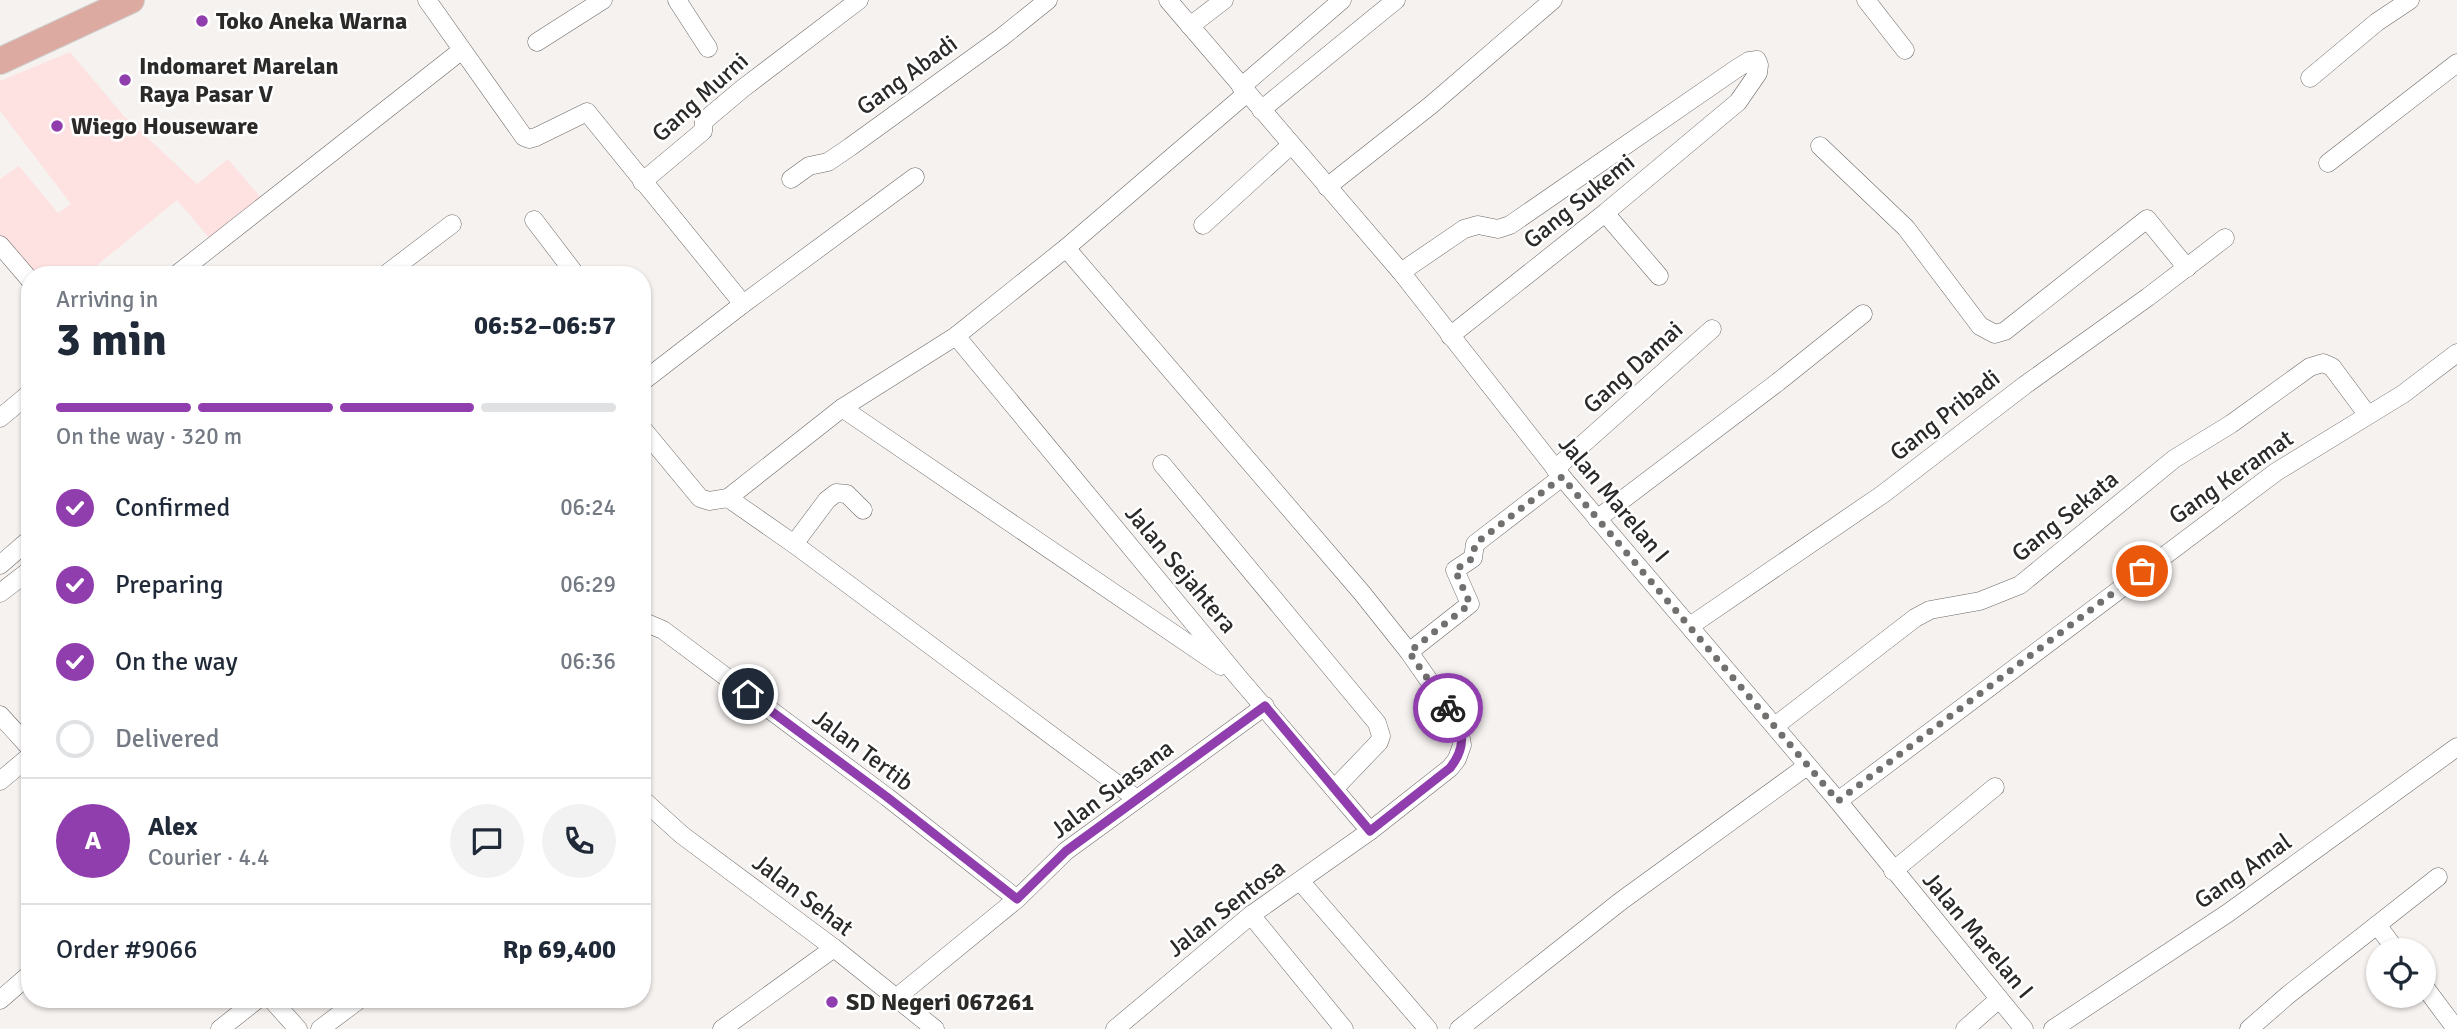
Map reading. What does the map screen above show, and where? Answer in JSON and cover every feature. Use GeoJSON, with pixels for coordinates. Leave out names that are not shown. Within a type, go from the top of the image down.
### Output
{"type":"FeatureCollection","features":[{"type":"Feature","properties":{"kind":"main road"},"geometry":{"type":"LineString","coordinates":[[0,61],[131,0]]}},
{"type":"Feature","properties":{"kind":"street"},"geometry":{"type":"LineString","coordinates":[[427,0],[524,137],[536,137],[587,112],[743,304]]}},
{"type":"Feature","properties":{"kind":"street"},"geometry":{"type":"LineString","coordinates":[[537,42],[603,0]]}},
{"type":"Feature","properties":{"kind":"street"},"geometry":{"type":"LineString","coordinates":[[677,0],[708,48]]}},
{"type":"Feature","properties":{"kind":"street","name":"Gang Murni"},"geometry":{"type":"LineString","coordinates":[[642,182],[703,131],[704,121],[742,89],[859,0]]}},
{"type":"Feature","properties":{"kind":"street","name":"Gang Abadi"},"geometry":{"type":"LineString","coordinates":[[790,179],[809,166],[828,162],[850,147],[1002,37],[1048,0]]}},
{"type":"Feature","properties":{"kind":"street","name":"Jalan Marelan I"},"geometry":{"type":"LineString","coordinates":[[1168,0],[1401,272],[1559,473],[1838,801],[2024,1029]]}},
{"type":"Feature","properties":{"kind":"street"},"geometry":{"type":"LineString","coordinates":[[1190,26],[1224,0]]}},
{"type":"Feature","properties":{"kind":"street"},"geometry":{"type":"LineString","coordinates":[[651,439],[700,498],[709,501],[728,498],[842,408],[956,336],[1066,248],[1342,0]]}},
{"type":"Feature","properties":{"kind":"street"},"geometry":{"type":"LineString","coordinates":[[1261,110],[1396,0]]}},
{"type":"Feature","properties":{"kind":"street"},"geometry":{"type":"LineString","coordinates":[[1327,187],[1431,105],[1553,0]]}},
{"type":"Feature","properties":{"kind":"street"},"geometry":{"type":"LineString","coordinates":[[1866,0],[1905,50]]}},
{"type":"Feature","properties":{"kind":"street"},"geometry":{"type":"LineString","coordinates":[[2309,78],[2377,22],[2410,0]]}},
{"type":"Feature","properties":{"kind":"street"},"geometry":{"type":"LineString","coordinates":[[187,266],[461,50]]}},
{"type":"Feature","properties":{"kind":"street","name":"Gang Sukemi"},"geometry":{"type":"LineString","coordinates":[[1401,272],[1464,229],[1478,225],[1499,229],[1510,225],[1736,69],[1749,61],[1757,60],[1758,73],[1738,102],[1605,213],[1450,336]]}},
{"type":"Feature","properties":{"kind":"street"},"geometry":{"type":"LineString","coordinates":[[2328,163],[2457,63]]}},
{"type":"Feature","properties":{"kind":"street"},"geometry":{"type":"LineString","coordinates":[[1203,225],[1291,145]]}},
{"type":"Feature","properties":{"kind":"street"},"geometry":{"type":"LineString","coordinates":[[1820,146],[1906,228],[1972,318],[1987,332],[2005,331],[2147,219],[2187,268]]}},
{"type":"Feature","properties":{"kind":"street"},"geometry":{"type":"LineString","coordinates":[[651,375],[915,177]]}},
{"type":"Feature","properties":{"kind":"street"},"geometry":{"type":"LineString","coordinates":[[1605,213],[1658,276]]}},
{"type":"Feature","properties":{"kind":"street"},"geometry":{"type":"LineString","coordinates":[[534,220],[569,266]]}},
{"type":"Feature","properties":{"kind":"street"},"geometry":{"type":"LineString","coordinates":[[397,266],[452,224]]}},
{"type":"Feature","properties":{"kind":"street","name":"Gang Pribadi"},"geometry":{"type":"LineString","coordinates":[[1690,626],[1883,494],[2025,385],[2225,238]]}},
{"type":"Feature","properties":{"kind":"street"},"geometry":{"type":"LineString","coordinates":[[0,245],[21,270]]}},
{"type":"Feature","properties":{"kind":"street"},"geometry":{"type":"LineString","coordinates":[[1066,248],[1362,593],[1409,652]]}},
{"type":"Feature","properties":{"kind":"street"},"geometry":{"type":"LineString","coordinates":[[1597,519],[1863,314]]}},
{"type":"Feature","properties":{"kind":"street","name":"Gang Damai"},"geometry":{"type":"LineString","coordinates":[[1409,652],[1470,604],[1455,570],[1473,558],[1475,544],[1559,473],[1712,330]]}},
{"type":"Feature","properties":{"kind":"street","name":"Jalan Sejahtera"},"geometry":{"type":"LineString","coordinates":[[956,336],[1239,678],[1370,831]]}},
{"type":"Feature","properties":{"kind":"street","name":"Gang Keramat"},"geometry":{"type":"LineString","coordinates":[[1838,801],[2265,480],[2403,394],[2457,353]]}},
{"type":"Feature","properties":{"kind":"street","name":"Gang Sekata"},"geometry":{"type":"LineString","coordinates":[[1775,726],[1915,618],[1930,610],[1980,601],[2020,585],[2174,459],[2231,424],[2311,367],[2323,363],[2332,367],[2367,414]]}},
{"type":"Feature","properties":{"kind":"street"},"geometry":{"type":"LineString","coordinates":[[0,418],[21,400]]}},
{"type":"Feature","properties":{"kind":"street"},"geometry":{"type":"LineString","coordinates":[[842,408],[1239,678]]}},
{"type":"Feature","properties":{"kind":"street"},"geometry":{"type":"LineString","coordinates":[[1162,464],[1377,723],[1381,736],[1379,742],[1334,789]]}},
{"type":"Feature","properties":{"kind":"street"},"geometry":{"type":"LineString","coordinates":[[794,544],[827,500],[836,493],[846,494],[863,510]]}},
{"type":"Feature","properties":{"kind":"street"},"geometry":{"type":"LineString","coordinates":[[728,498],[1137,799]]}},
{"type":"Feature","properties":{"kind":"street"},"geometry":{"type":"LineString","coordinates":[[1,565],[21,547]]}},
{"type":"Feature","properties":{"kind":"street"},"geometry":{"type":"LineString","coordinates":[[0,593],[21,577]]}},
{"type":"Feature","properties":{"kind":"street","name":"Jalan Tertib"},"geometry":{"type":"LineString","coordinates":[[651,625],[663,630],[887,797],[1017,899]]}},
{"type":"Feature","properties":{"kind":"street","name":"Jalan Sentosa"},"geometry":{"type":"LineString","coordinates":[[1115,1029],[1251,915],[1370,831],[1450,768],[1461,752],[1458,722],[1409,652]]}},
{"type":"Feature","properties":{"kind":"street","name":"Jalan Suasana"},"geometry":{"type":"LineString","coordinates":[[896,998],[1017,899],[1066,851],[1265,706]]}},
{"type":"Feature","properties":{"kind":"street"},"geometry":{"type":"LineString","coordinates":[[0,715],[21,738]]}},
{"type":"Feature","properties":{"kind":"street","name":"Gang Amal"},"geometry":{"type":"LineString","coordinates":[[2053,1029],[2228,913],[2457,747]]}},
{"type":"Feature","properties":{"kind":"street"},"geometry":{"type":"LineString","coordinates":[[0,781],[21,764]]}},
{"type":"Feature","properties":{"kind":"street"},"geometry":{"type":"LineString","coordinates":[[1459,1029],[1621,901],[1807,766]]}},
{"type":"Feature","properties":{"kind":"street"},"geometry":{"type":"LineString","coordinates":[[1894,871],[1995,787]]}},
{"type":"Feature","properties":{"kind":"street","name":"Jalan Sehat"},"geometry":{"type":"LineString","coordinates":[[651,807],[682,835],[834,948],[936,1029]]}},
{"type":"Feature","properties":{"kind":"street"},"geometry":{"type":"LineString","coordinates":[[2249,1029],[2438,877]]}},
{"type":"Feature","properties":{"kind":"street"},"geometry":{"type":"LineString","coordinates":[[1300,881],[1429,1029]]}},
{"type":"Feature","properties":{"kind":"street"},"geometry":{"type":"LineString","coordinates":[[1251,915],[1344,1029]]}},
{"type":"Feature","properties":{"kind":"street"},"geometry":{"type":"LineString","coordinates":[[2377,925],[2387,938]]}},
{"type":"Feature","properties":{"kind":"street"},"geometry":{"type":"LineString","coordinates":[[722,1029],[834,948]]}},
{"type":"Feature","properties":{"kind":"street"},"geometry":{"type":"LineString","coordinates":[[0,1000],[21,982]]}},
{"type":"Feature","properties":{"kind":"street"},"geometry":{"type":"LineString","coordinates":[[1965,1029],[1999,999]]}},
{"type":"Feature","properties":{"kind":"street"},"geometry":{"type":"LineString","coordinates":[[2436,1002],[2456,1029]]}},
{"type":"Feature","properties":{"kind":"street"},"geometry":{"type":"LineString","coordinates":[[220,1029],[247,1008]]}},
{"type":"Feature","properties":{"kind":"street"},"geometry":{"type":"LineString","coordinates":[[279,1008],[298,1029]]}},
{"type":"Feature","properties":{"kind":"street"},"geometry":{"type":"LineString","coordinates":[[320,1029],[348,1008]]}},
{"type":"Feature","properties":{"kind":"shaded area","name":"Wiego Houseware"},"geometry":{"type":"Polygon","coordinates":[[[70,52],[123,115],[197,184],[228,159],[263,200],[211,240],[177,200],[96,266],[24,266],[0,238],[0,179],[19,166],[58,213],[71,204],[0,111],[0,81],[70,52]]]}},
{"type":"Feature","properties":{"kind":"way so far"},"geometry":{"type":"LineString","coordinates":[[1448,708],[1409,652],[1470,604],[1455,570],[1473,558],[1475,544],[1562,477],[1838,801],[2142,571]]}},
{"type":"Feature","properties":{"kind":"place","name":"Toko Aneka Warna"},"geometry":{"type":"Point","coordinates":[202,21]}},
{"type":"Feature","properties":{"kind":"place","name":"Indomaret Marelan Raya Pasar V"},"geometry":{"type":"Point","coordinates":[125,80]}},
{"type":"Feature","properties":{"kind":"place","name":"Wiego Houseware"},"geometry":{"type":"Point","coordinates":[57,126]}},
{"type":"Feature","properties":{"kind":"place","name":"SD Negeri 067261"},"geometry":{"type":"Point","coordinates":[832,1002]}},
{"type":"Feature","properties":{"kind":"route"},"geometry":{"type":"LineString","coordinates":[[748,694],[887,797],[1017,899],[1066,851],[1265,706],[1370,831],[1450,768],[1457,759],[1461,752],[1461,733],[1458,722],[1448,708]]}}]}
